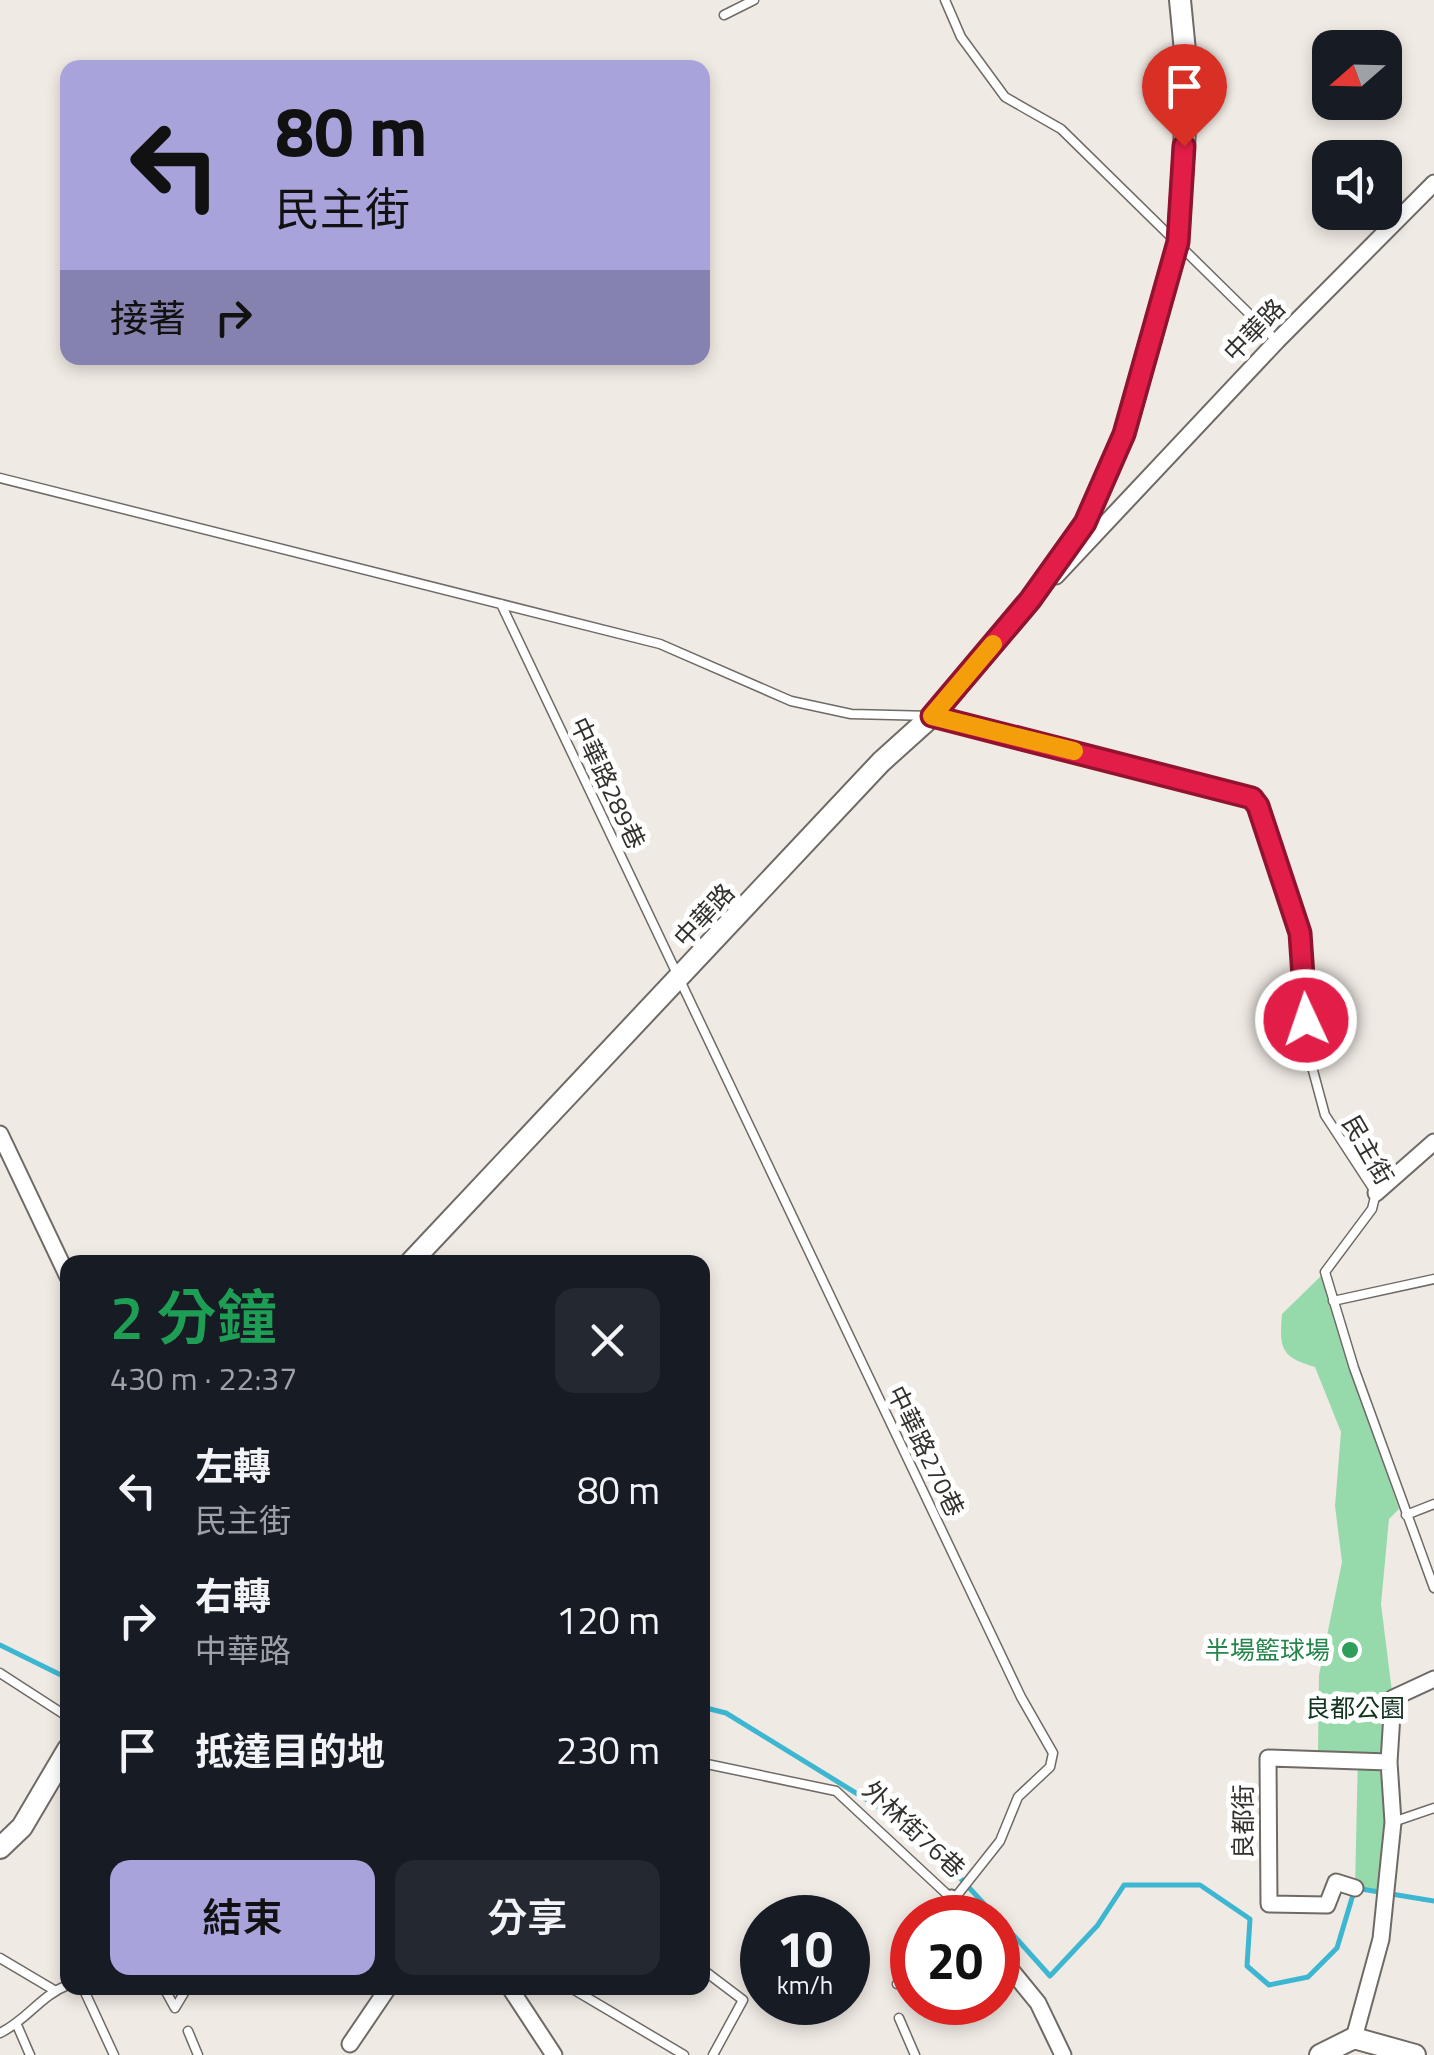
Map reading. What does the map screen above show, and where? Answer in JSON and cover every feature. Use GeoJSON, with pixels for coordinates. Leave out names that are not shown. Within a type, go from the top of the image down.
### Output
{"type":"FeatureCollection","features":[{"type":"Feature","properties":{"kind":"main road","name":"中華路"},"geometry":{"type":"LineString","coordinates":[[418,1255],[881,762],[932,716],[1030,600],[1085,523],[1124,434],[1178,242],[1188,82],[1180,0]]}},
{"type":"Feature","properties":{"kind":"main road"},"geometry":{"type":"LineString","coordinates":[[2,1844],[22,1827],[60,1763]]}},
{"type":"Feature","properties":{"kind":"main road"},"geometry":{"type":"LineString","coordinates":[[1320,2055],[1354,2038],[1415,2055]]}},
{"type":"Feature","properties":{"kind":"street","name":"中華路"},"geometry":{"type":"LineString","coordinates":[[1030,600],[1434,183]]}},
{"type":"Feature","properties":{"kind":"street"},"geometry":{"type":"LineString","coordinates":[[0,1134],[60,1260]]}},
{"type":"Feature","properties":{"kind":"street"},"geometry":{"type":"LineString","coordinates":[[1376,1194],[1434,1142]]}},
{"type":"Feature","properties":{"kind":"street"},"geometry":{"type":"LineString","coordinates":[[1354,2038],[1381,1938],[1393,1822],[1389,1762],[1393,1698],[1434,1679]]}},
{"type":"Feature","properties":{"kind":"street","name":"良都街"},"geometry":{"type":"LineString","coordinates":[[1355,1888],[1336,1882],[1328,1905],[1269,1904],[1268,1758],[1389,1762]]}},
{"type":"Feature","properties":{"kind":"street"},"geometry":{"type":"LineString","coordinates":[[1020,1982],[1038,2004],[1063,2055]]}},
{"type":"Feature","properties":{"kind":"street"},"geometry":{"type":"LineString","coordinates":[[350,2044],[383,1995]]}},
{"type":"Feature","properties":{"kind":"street"},"geometry":{"type":"LineString","coordinates":[[515,1995],[554,2055]]}},
{"type":"Feature","properties":{"kind":"lane"},"geometry":{"type":"LineString","coordinates":[[724,15],[754,0]]}},
{"type":"Feature","properties":{"kind":"lane"},"geometry":{"type":"LineString","coordinates":[[945,0],[961,37],[1004,98],[1061,129],[1277,341]]}},
{"type":"Feature","properties":{"kind":"lane"},"geometry":{"type":"LineString","coordinates":[[0,478],[660,644],[791,702],[851,714],[932,716]]}},
{"type":"Feature","properties":{"kind":"lane","name":"中華路289巷"},"geometry":{"type":"LineString","coordinates":[[501,604],[678,979]]}},
{"type":"Feature","properties":{"kind":"lane","name":"民主街"},"geometry":{"type":"LineString","coordinates":[[932,716],[1252,798],[1258,806],[1300,933],[1308,1052],[1325,1115],[1376,1194],[1372,1209],[1324,1272],[1434,1588]]}},
{"type":"Feature","properties":{"kind":"lane","name":"中華路270巷"},"geometry":{"type":"LineString","coordinates":[[678,979],[1013,1679],[1053,1753],[1050,1767],[1013,1806],[1000,1841],[954,1895]]}},
{"type":"Feature","properties":{"kind":"lane"},"geometry":{"type":"LineString","coordinates":[[1333,1301],[1434,1279]]}},
{"type":"Feature","properties":{"kind":"lane"},"geometry":{"type":"LineString","coordinates":[[1406,1515],[1434,1504]]}},
{"type":"Feature","properties":{"kind":"lane"},"geometry":{"type":"LineString","coordinates":[[0,1673],[60,1711]]}},
{"type":"Feature","properties":{"kind":"lane","name":"外林街76巷"},"geometry":{"type":"LineString","coordinates":[[710,1765],[836,1790],[948,1895]]}},
{"type":"Feature","properties":{"kind":"lane"},"geometry":{"type":"LineString","coordinates":[[1393,1822],[1434,1808]]}},
{"type":"Feature","properties":{"kind":"lane"},"geometry":{"type":"LineString","coordinates":[[0,1958],[54,1990]]}},
{"type":"Feature","properties":{"kind":"lane"},"geometry":{"type":"LineString","coordinates":[[710,1975],[743,2000],[713,2055]]}},
{"type":"Feature","properties":{"kind":"lane"},"geometry":{"type":"LineString","coordinates":[[0,2033],[17,2025],[60,1988]]}},
{"type":"Feature","properties":{"kind":"lane"},"geometry":{"type":"LineString","coordinates":[[86,1995],[114,2055]]}},
{"type":"Feature","properties":{"kind":"lane"},"geometry":{"type":"LineString","coordinates":[[168,1995],[175,2008],[183,1995]]}},
{"type":"Feature","properties":{"kind":"lane"},"geometry":{"type":"LineString","coordinates":[[583,1995],[684,2055]]}},
{"type":"Feature","properties":{"kind":"lane"},"geometry":{"type":"LineString","coordinates":[[17,2025],[30,2055]]}},
{"type":"Feature","properties":{"kind":"lane"},"geometry":{"type":"LineString","coordinates":[[903,2025],[915,2055]]}},
{"type":"Feature","properties":{"kind":"lane"},"geometry":{"type":"LineString","coordinates":[[188,2031],[198,2055]]}},
{"type":"Feature","properties":{"kind":"green space","name":"良都公園"},"geometry":{"type":"Polygon","coordinates":[[[1321,1276],[1399,1509],[1389,1519],[1381,1604],[1392,1692],[1380,1892],[1355,1888],[1358,1754],[1318,1751],[1319,1675],[1342,1562],[1335,1506],[1341,1432],[1315,1367],[1289,1355],[1282,1344],[1281,1326],[1282,1314],[1321,1276]]]}},
{"type":"Feature","properties":{"kind":"waterway"},"geometry":{"type":"LineString","coordinates":[[0,1645],[60,1675]]}},
{"type":"Feature","properties":{"kind":"waterway"},"geometry":{"type":"LineString","coordinates":[[710,1709],[726,1713],[916,1830],[976,1895]]}},
{"type":"Feature","properties":{"kind":"waterway"},"geometry":{"type":"LineString","coordinates":[[1020,1943],[1050,1976],[1097,1926],[1124,1885],[1200,1885],[1250,1919],[1247,1966],[1269,1985],[1308,1977],[1337,1948],[1355,1888],[1434,1901]]}},
{"type":"Feature","properties":{"kind":"slow traffic"},"geometry":{"type":"LineString","coordinates":[[993,644],[932,716],[1074,751]]}},
{"type":"Feature","properties":{"kind":"place","name":"半場籃球場"},"geometry":{"type":"Point","coordinates":[1350,1650]}},
{"type":"Feature","properties":{"kind":"route"},"geometry":{"type":"LineString","coordinates":[[1184,146],[1178,242],[1124,434],[1085,523],[1030,600],[932,716],[1252,798],[1300,933],[1306,1020]]}}]}
